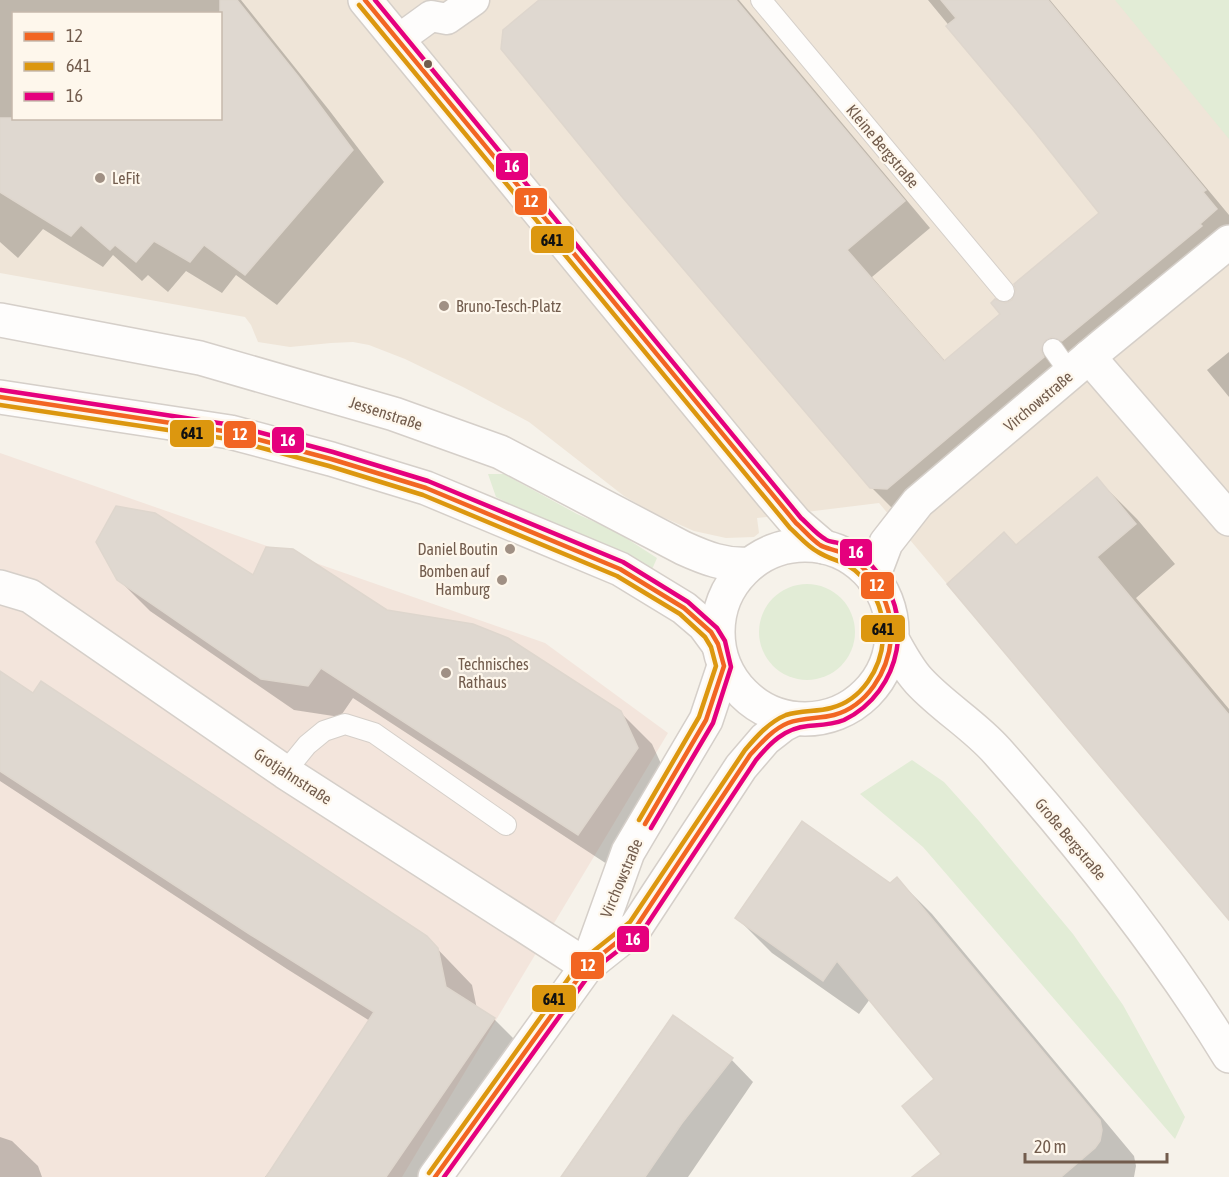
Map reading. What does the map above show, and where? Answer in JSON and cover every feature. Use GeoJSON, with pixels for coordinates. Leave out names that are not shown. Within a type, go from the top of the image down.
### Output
{"type":"FeatureCollection","features":[{"type":"Feature","properties":{"kind":"street"},"geometry":{"type":"LineString","coordinates":[[365,0],[772,495],[796,523],[824,547]]}},
{"type":"Feature","properties":{"kind":"street"},"geometry":{"type":"LineString","coordinates":[[398,40],[431,16],[447,19],[469,4]]}},
{"type":"Feature","properties":{"kind":"street","name":"Virchowstraße"},"geometry":{"type":"LineString","coordinates":[[874,580],[874,572],[886,543],[918,502],[1071,360],[1229,242]]}},
{"type":"Feature","properties":{"kind":"street","name":"Jessenstraße"},"geometry":{"type":"LineString","coordinates":[[0,320],[200,358],[394,414],[500,452],[682,548],[708,559],[729,565],[750,564]]}},
{"type":"Feature","properties":{"kind":"street"},"geometry":{"type":"LineString","coordinates":[[1071,360],[1229,519]]}},
{"type":"Feature","properties":{"kind":"street"},"geometry":{"type":"LineString","coordinates":[[0,397],[230,432],[426,488],[620,569],[684,608],[711,632],[729,676],[743,695],[772,714],[807,720],[841,712],[861,700],[882,673],[887,662],[892,639],[889,608],[874,580],[861,565],[848,556],[824,547],[802,545],[780,549],[759,557],[734,580],[724,600],[718,621],[721,655]]}},
{"type":"Feature","properties":{"kind":"street","name":"Grotjahnstraße"},"geometry":{"type":"LineString","coordinates":[[0,587],[30,596],[285,772],[587,966]]}},
{"type":"Feature","properties":{"kind":"street","name":"Große Bergstraße"},"geometry":{"type":"LineString","coordinates":[[892,639],[919,681],[995,749],[1111,886],[1167,962],[1229,1056]]}},
{"type":"Feature","properties":{"kind":"street","name":"Virchowstraße"},"geometry":{"type":"LineString","coordinates":[[587,966],[628,852],[706,720],[712,706],[721,655]]}},
{"type":"Feature","properties":{"kind":"street","name":"Virchowstraße"},"geometry":{"type":"LineString","coordinates":[[435,1177],[587,966],[636,927],[741,767],[765,739],[795,719]]}},
{"type":"Feature","properties":{"kind":"lane","name":"Kleine Bergstraße"},"geometry":{"type":"LineString","coordinates":[[761,0],[1004,291]]}},
{"type":"Feature","properties":{"kind":"lane"},"geometry":{"type":"LineString","coordinates":[[285,772],[307,745],[324,731],[345,724],[374,733],[506,825]]}},
{"type":"Feature","properties":{"kind":"shaded area"},"geometry":{"type":"Polygon","coordinates":[[[0,0],[1229,0],[1229,920],[879,503],[757,518],[759,533],[754,537],[726,538],[694,531],[651,512],[624,496],[529,422],[405,359],[369,345],[353,342],[290,347],[258,342],[245,317],[0,273],[0,0]]]}},
{"type":"Feature","properties":{"kind":"shaded area"},"geometry":{"type":"Polygon","coordinates":[[[0,453],[545,643],[668,733],[402,1177],[0,1177],[0,453]]]}},
{"type":"Feature","properties":{"kind":"green space"},"geometry":{"type":"Polygon","coordinates":[[[1115,0],[1229,0],[1229,139],[1115,0]]]}},
{"type":"Feature","properties":{"kind":"green space"},"geometry":{"type":"Polygon","coordinates":[[[488,474],[504,474],[577,514],[615,531],[657,558],[650,574],[496,497],[488,474]]]}},
{"type":"Feature","properties":{"kind":"green space"},"geometry":{"type":"Polygon","coordinates":[[[807,584],[825,588],[841,598],[851,614],[855,632],[851,650],[841,666],[825,676],[807,680],[789,676],[773,666],[763,650],[759,632],[763,614],[773,598],[789,588],[807,584]]]}},
{"type":"Feature","properties":{"kind":"green space"},"geometry":{"type":"Polygon","coordinates":[[[912,760],[944,782],[979,821],[1073,934],[1123,1005],[1185,1117],[1175,1139],[923,847],[860,794],[912,760]]]}},
{"type":"Feature","properties":{"kind":"building"},"geometry":{"type":"Polygon","coordinates":[[[220,0],[237,0],[353,150],[245,275],[204,245],[190,262],[154,241],[136,262],[115,245],[110,250],[81,225],[71,236],[0,192],[0,118],[12,118],[12,120],[222,120],[222,12],[220,12],[220,0]]]}},
{"type":"Feature","properties":{"kind":"building"},"geometry":{"type":"Polygon","coordinates":[[[539,0],[736,0],[905,201],[847,250],[944,361],[1000,314],[991,303],[995,299],[1005,303],[1012,300],[1016,290],[1014,284],[1099,213],[946,26],[956,18],[941,0],[1048,0],[1206,190],[1203,192],[1217,209],[1200,224],[1202,226],[1062,341],[1052,337],[1046,340],[1041,350],[1044,357],[887,489],[870,488],[623,198],[501,49],[503,30],[539,0]]]}},
{"type":"Feature","properties":{"kind":"building"},"geometry":{"type":"Polygon","coordinates":[[[1097,477],[1136,524],[1097,557],[1229,715],[1229,920],[947,584],[1004,532],[1016,545],[1097,477]]]}},
{"type":"Feature","properties":{"kind":"building","name":"Technisches Rathaus"},"geometry":{"type":"Polygon","coordinates":[[[116,506],[155,513],[253,575],[266,547],[293,549],[387,610],[473,624],[508,638],[621,711],[638,748],[578,835],[321,668],[308,686],[261,679],[117,580],[96,542],[116,506]]]}},
{"type":"Feature","properties":{"kind":"building"},"geometry":{"type":"Polygon","coordinates":[[[0,671],[33,693],[41,681],[427,936],[438,948],[446,987],[495,1018],[386,1177],[266,1177],[374,1012],[251,935],[0,771],[0,671]]]}},
{"type":"Feature","properties":{"kind":"building"},"geometry":{"type":"Polygon","coordinates":[[[802,821],[890,883],[897,877],[1100,1120],[1102,1130],[1100,1141],[1061,1177],[912,1177],[941,1154],[902,1106],[934,1079],[837,961],[823,981],[735,918],[802,821]]]}},
{"type":"Feature","properties":{"kind":"building"},"geometry":{"type":"Polygon","coordinates":[[[673,1015],[733,1058],[682,1123],[645,1177],[561,1177],[673,1015]]]}},
{"type":"Feature","properties":{"kind":"transit line","name":"12"},"geometry":{"type":"LineString","coordinates":[[365,0],[796,523],[820,545],[853,560],[873,579],[886,603],[891,630],[885,664],[866,696],[846,711],[788,723],[777,729],[750,755],[636,927],[587,966],[435,1177]]}},
{"type":"Feature","properties":{"kind":"transit line","name":"16"},"geometry":{"type":"LineString","coordinates":[[375,0],[801,518],[822,537],[852,550],[872,566],[886,585],[895,606],[898,628],[897,650],[890,671],[879,691],[864,707],[840,722],[800,727],[785,733],[756,760],[642,932],[592,971],[444,1177]]}},
{"type":"Feature","properties":{"kind":"transit line","name":"641"},"geometry":{"type":"LineString","coordinates":[[359,5],[790,528],[814,550],[850,567],[867,583],[879,606],[883,622],[883,639],[878,661],[874,672],[861,691],[842,704],[831,708],[792,713],[780,718],[763,730],[745,750],[630,922],[581,961],[429,1173]]}},
{"type":"Feature","properties":{"kind":"transit line","name":"16"},"geometry":{"type":"LineString","coordinates":[[1,390],[232,425],[428,481],[623,562],[688,602],[717,628],[725,641],[731,667],[713,723],[651,828]]}},
{"type":"Feature","properties":{"kind":"transit line","name":"12"},"geometry":{"type":"LineString","coordinates":[[0,397],[230,432],[426,488],[620,569],[684,608],[711,632],[718,644],[724,666],[706,720],[645,824]]}},
{"type":"Feature","properties":{"kind":"transit line","name":"641"},"geometry":{"type":"LineString","coordinates":[[0,405],[228,439],[329,466],[423,495],[617,576],[680,614],[705,637],[711,647],[716,666],[699,717],[639,820]]}},
{"type":"Feature","properties":{"kind":"place","name":"LeFit"},"geometry":{"type":"Point","coordinates":[100,178]}},
{"type":"Feature","properties":{"kind":"place","name":"Bruno-Tesch-Platz"},"geometry":{"type":"Point","coordinates":[444,306]}},
{"type":"Feature","properties":{"kind":"place","name":"Daniel Boutin"},"geometry":{"type":"Point","coordinates":[510,549]}},
{"type":"Feature","properties":{"kind":"place","name":"Bomben auf Hamburg"},"geometry":{"type":"Point","coordinates":[502,580]}},
{"type":"Feature","properties":{"kind":"place","name":"Technisches Rathaus"},"geometry":{"type":"Point","coordinates":[446,673]}}]}
